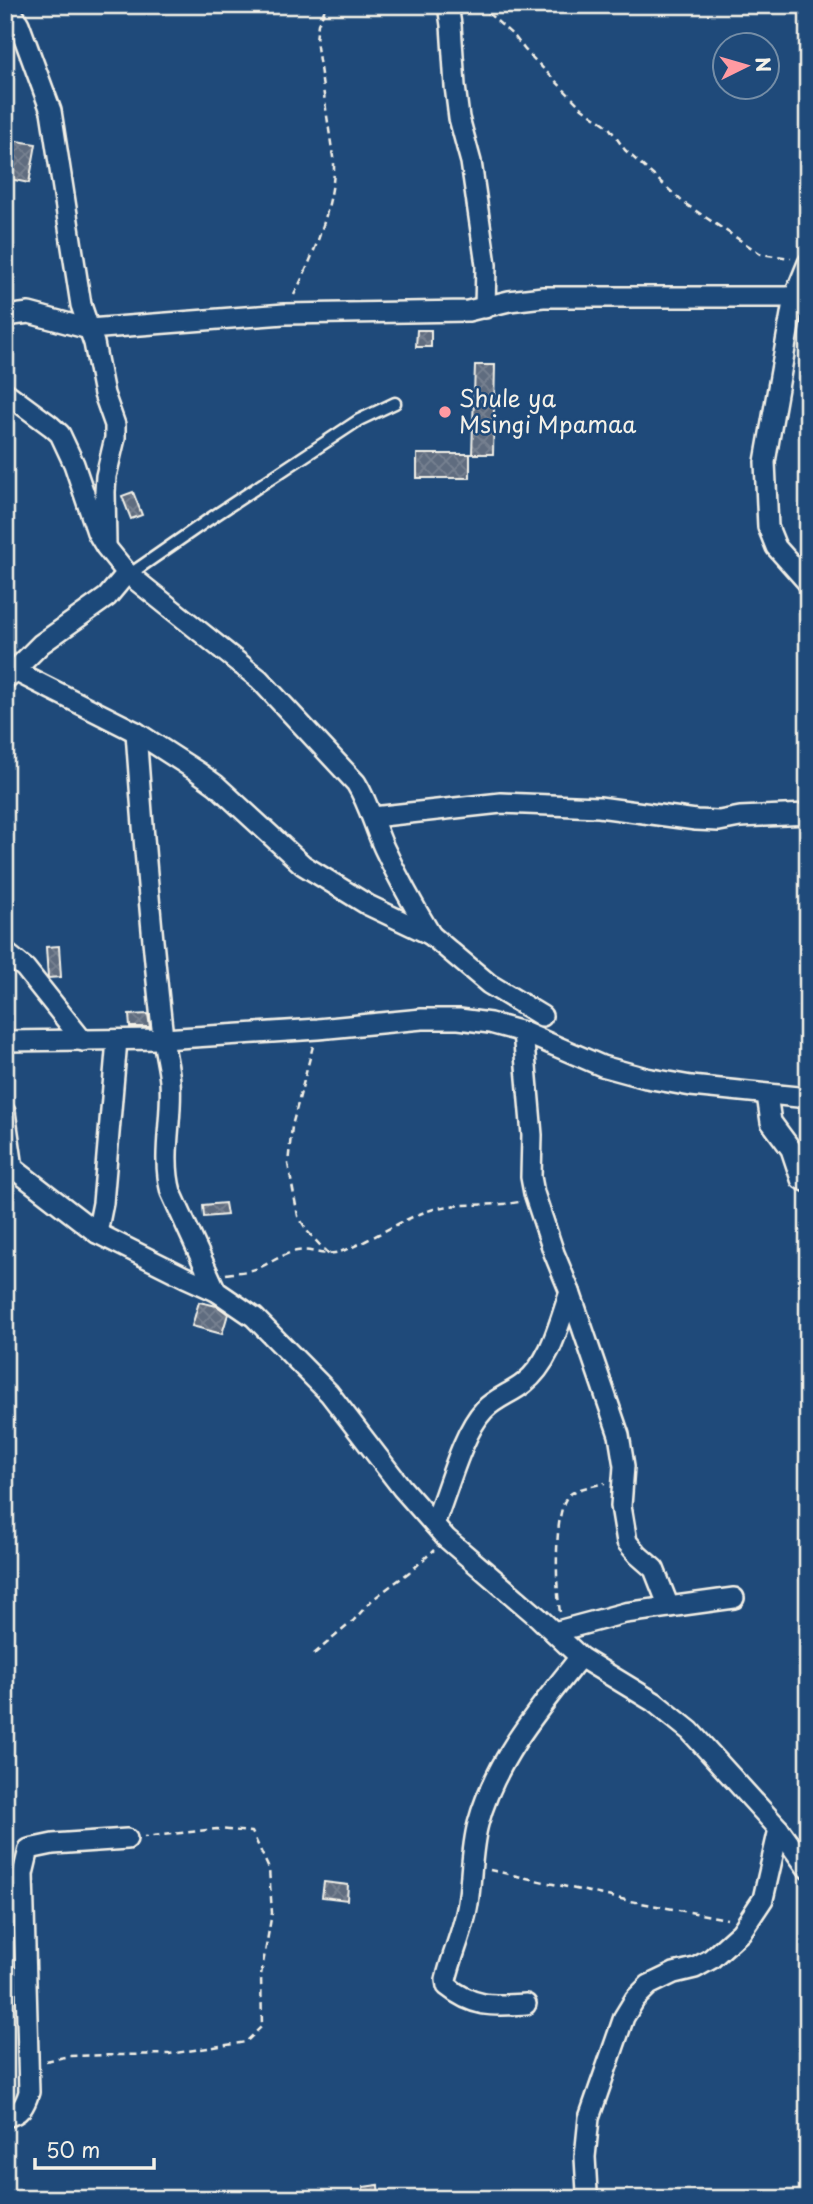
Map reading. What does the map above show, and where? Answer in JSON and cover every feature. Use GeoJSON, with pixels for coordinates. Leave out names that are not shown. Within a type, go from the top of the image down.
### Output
{"type":"FeatureCollection","features":[{"type":"Feature","properties":{"kind":"street"},"geometry":{"type":"LineString","coordinates":[[8,5],[19,24],[51,111],[81,304],[94,343],[104,394],[115,431],[106,476],[106,547]]}},
{"type":"Feature","properties":{"kind":"street"},"geometry":{"type":"LineString","coordinates":[[448,5],[459,118],[471,162],[486,265],[485,308]]}},
{"type":"Feature","properties":{"kind":"street"},"geometry":{"type":"LineString","coordinates":[[802,261],[765,462],[768,527],[776,547],[808,583]]}},
{"type":"Feature","properties":{"kind":"street"},"geometry":{"type":"LineString","coordinates":[[5,316],[29,313],[89,329],[284,314],[444,312],[485,308],[509,301],[543,297],[794,297]]}},
{"type":"Feature","properties":{"kind":"street"},"geometry":{"type":"LineString","coordinates":[[5,392],[60,434],[74,464],[92,519],[106,547],[129,573],[259,679],[356,783],[410,901],[431,935]]}},
{"type":"Feature","properties":{"kind":"street"},"geometry":{"type":"LineString","coordinates":[[129,573],[107,597],[41,644],[8,672],[136,732],[216,785],[303,865],[368,905],[431,935],[489,984],[542,1016]]}},
{"type":"Feature","properties":{"kind":"street"},"geometry":{"type":"LineString","coordinates":[[136,732],[150,916],[172,1102],[166,1153],[167,1178],[214,1284],[267,1328],[329,1393],[402,1488],[440,1531],[558,1630],[580,1657],[670,1713],[690,1731],[779,1829],[808,1869]]}},
{"type":"Feature","properties":{"kind":"street"},"geometry":{"type":"LineString","coordinates":[[373,817],[501,803],[599,807],[719,821],[740,817],[808,814]]}},
{"type":"Feature","properties":{"kind":"street"},"geometry":{"type":"LineString","coordinates":[[5,952],[25,968],[83,1041]]}},
{"type":"Feature","properties":{"kind":"street"},"geometry":{"type":"LineString","coordinates":[[5,1041],[163,1039],[318,1029],[422,1018],[447,1019],[490,1023],[523,1032],[602,1066],[691,1086],[808,1098]]}},
{"type":"Feature","properties":{"kind":"street"},"geometry":{"type":"LineString","coordinates":[[523,1032],[534,1194],[616,1427],[624,1466],[621,1506],[627,1542],[654,1569],[669,1607]]}},
{"type":"Feature","properties":{"kind":"street"},"geometry":{"type":"LineString","coordinates":[[97,1233],[103,1203],[117,1040]]}},
{"type":"Feature","properties":{"kind":"street"},"geometry":{"type":"LineString","coordinates":[[767,1095],[771,1122],[790,1149],[801,1178],[808,1182]]}},
{"type":"Feature","properties":{"kind":"street"},"geometry":{"type":"LineString","coordinates":[[5,1112],[13,1168],[97,1233],[185,1277],[214,1284]]}},
{"type":"Feature","properties":{"kind":"street"},"geometry":{"type":"LineString","coordinates":[[440,1531],[470,1432],[483,1410],[525,1383],[536,1372],[547,1355],[570,1293]]}},
{"type":"Feature","properties":{"kind":"street"},"geometry":{"type":"LineString","coordinates":[[558,1630],[625,1613],[734,1598]]}},
{"type":"Feature","properties":{"kind":"street"},"geometry":{"type":"LineString","coordinates":[[526,2004],[473,2003],[447,1986],[446,1980],[468,1902],[478,1822],[499,1772],[523,1730],[580,1657]]}},
{"type":"Feature","properties":{"kind":"street"},"geometry":{"type":"LineString","coordinates":[[586,2199],[585,2157],[589,2118],[624,2017],[635,1999],[649,1985],[674,1973],[695,1968],[711,1959],[741,1932],[764,1899],[779,1829]]}},
{"type":"Feature","properties":{"kind":"street"},"geometry":{"type":"LineString","coordinates":[[5,2117],[24,2108],[29,2092],[23,1874],[29,1849],[53,1844],[127,1839]]}},
{"type":"Feature","properties":{"kind":"lane"},"geometry":{"type":"LineString","coordinates":[[129,573],[359,420],[395,403]]}},
{"type":"Feature","properties":{"kind":"path"},"geometry":{"type":"LineString","coordinates":[[284,314],[304,277],[335,181],[316,40],[318,24],[327,5]]}},
{"type":"Feature","properties":{"kind":"path"},"geometry":{"type":"LineString","coordinates":[[479,5],[515,37],[524,50],[582,108],[608,125],[625,150],[684,203],[761,254],[802,261]]}},
{"type":"Feature","properties":{"kind":"path"},"geometry":{"type":"LineString","coordinates":[[318,1029],[292,1126],[288,1164],[298,1216],[308,1232],[329,1255]]}},
{"type":"Feature","properties":{"kind":"path"},"geometry":{"type":"LineString","coordinates":[[214,1284],[294,1251],[304,1250],[329,1255],[344,1251],[420,1213],[464,1203],[504,1205],[520,1202],[534,1194]]}},
{"type":"Feature","properties":{"kind":"path"},"geometry":{"type":"LineString","coordinates":[[558,1630],[558,1518],[563,1502],[570,1493],[609,1482],[623,1474]]}},
{"type":"Feature","properties":{"kind":"path"},"geometry":{"type":"LineString","coordinates":[[314,1654],[353,1621],[372,1600],[412,1570],[440,1531]]}},
{"type":"Feature","properties":{"kind":"path"},"geometry":{"type":"LineString","coordinates":[[29,2065],[69,2056],[169,2054],[246,2042],[262,2026],[261,1975],[272,1913],[270,1869],[252,1832],[217,1829],[127,1839]]}},
{"type":"Feature","properties":{"kind":"path"},"geometry":{"type":"LineString","coordinates":[[471,1866],[630,1902],[748,1922]]}},
{"type":"Feature","properties":{"kind":"building"},"geometry":{"type":"Polygon","coordinates":[[[11,140],[36,144],[29,183],[5,178],[11,140]]]}},
{"type":"Feature","properties":{"kind":"building"},"geometry":{"type":"Polygon","coordinates":[[[417,330],[431,330],[431,347],[416,347],[417,330]]]}},
{"type":"Feature","properties":{"kind":"building"},"geometry":{"type":"Polygon","coordinates":[[[475,365],[495,365],[493,454],[472,454],[475,365]]]}},
{"type":"Feature","properties":{"kind":"building"},"geometry":{"type":"Polygon","coordinates":[[[417,454],[470,454],[470,478],[417,478],[417,454]]]}},
{"type":"Feature","properties":{"kind":"building"},"geometry":{"type":"Polygon","coordinates":[[[133,492],[142,515],[131,519],[122,496],[133,492]]]}},
{"type":"Feature","properties":{"kind":"building"},"geometry":{"type":"Polygon","coordinates":[[[59,946],[61,977],[48,978],[46,947],[59,946]]]}},
{"type":"Feature","properties":{"kind":"building"},"geometry":{"type":"Polygon","coordinates":[[[148,1014],[150,1027],[130,1027],[129,1015],[148,1014]]]}},
{"type":"Feature","properties":{"kind":"building"},"geometry":{"type":"Polygon","coordinates":[[[225,1203],[227,1215],[204,1217],[203,1205],[225,1203]]]}},
{"type":"Feature","properties":{"kind":"building"},"geometry":{"type":"Polygon","coordinates":[[[199,1302],[217,1306],[228,1314],[222,1334],[192,1326],[199,1302]]]}},
{"type":"Feature","properties":{"kind":"building"},"geometry":{"type":"Polygon","coordinates":[[[324,1882],[348,1885],[347,1900],[322,1897],[324,1882]]]}},
{"type":"Feature","properties":{"kind":"building"},"geometry":{"type":"Polygon","coordinates":[[[378,2185],[379,2199],[364,2199],[363,2187],[378,2185]]]}},
{"type":"Feature","properties":{"kind":"place","name":"Shule ya Msingi Mpamaa"},"geometry":{"type":"Point","coordinates":[445,412]}}]}
